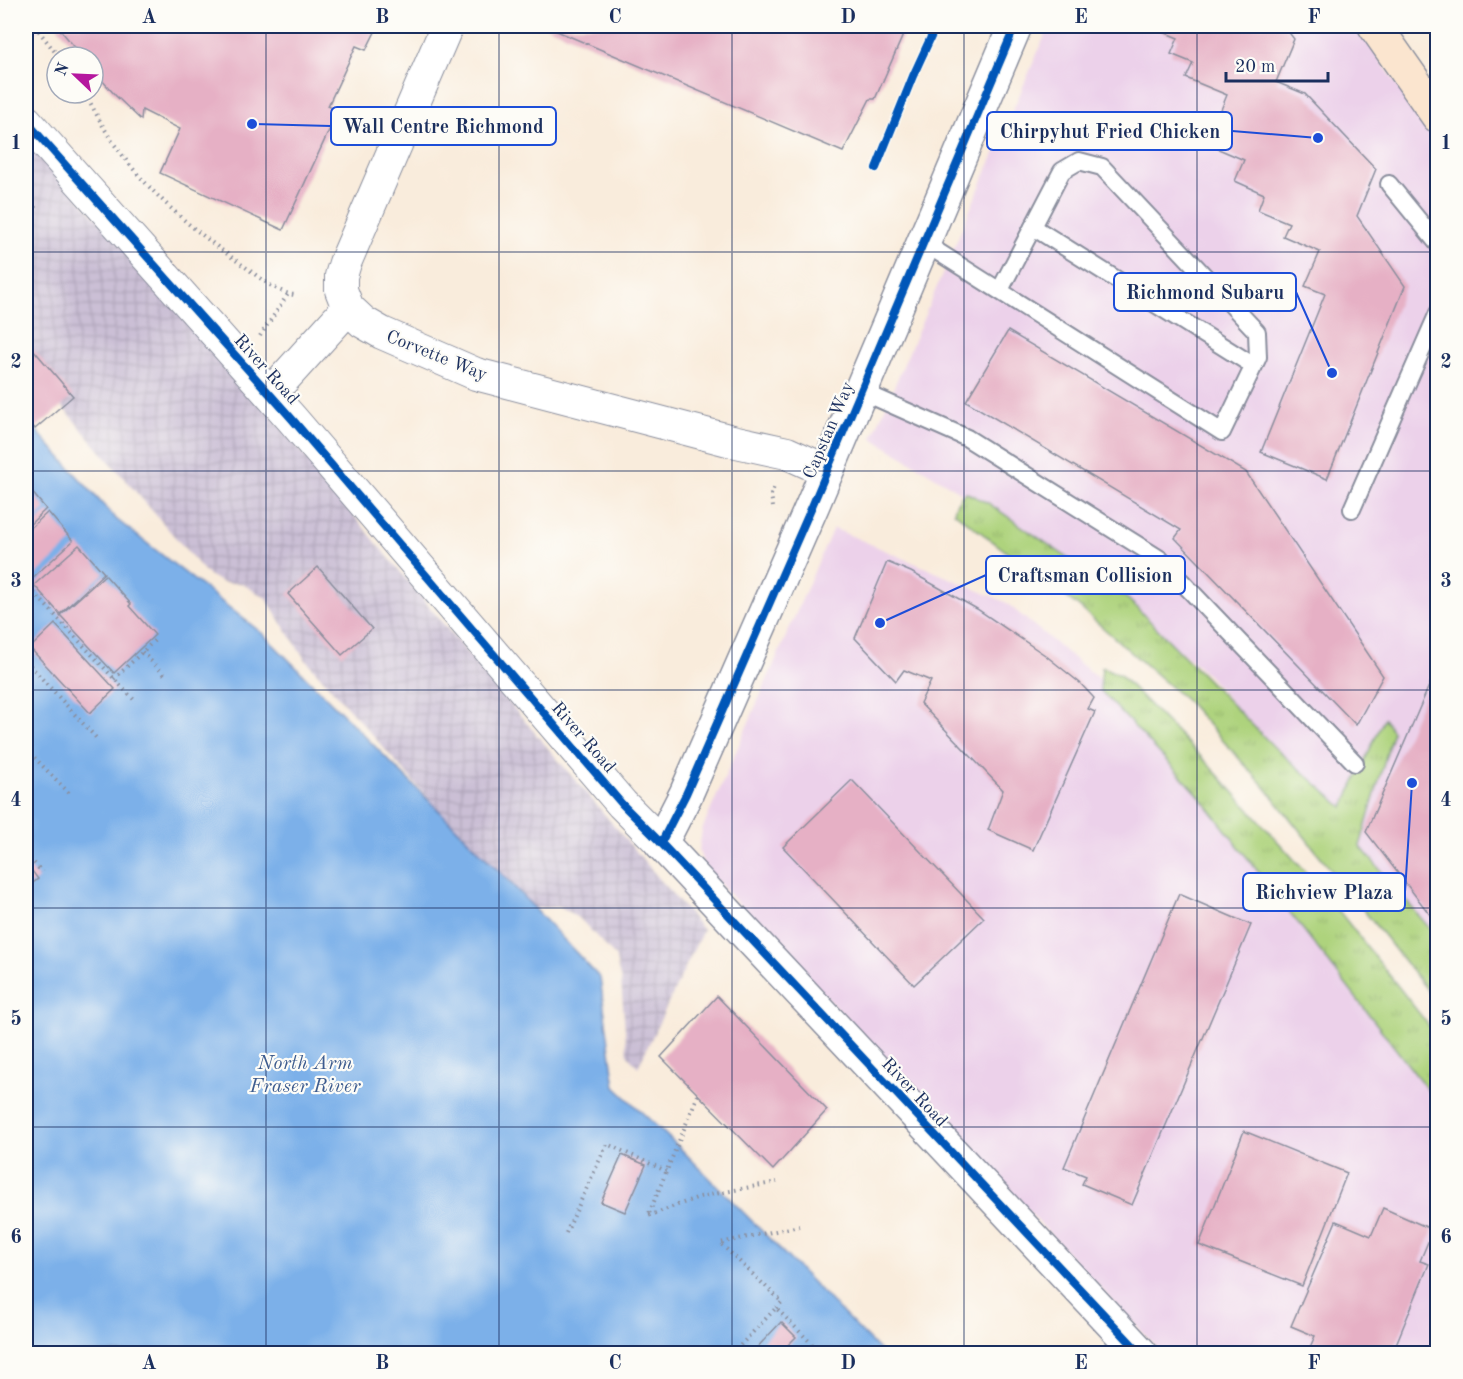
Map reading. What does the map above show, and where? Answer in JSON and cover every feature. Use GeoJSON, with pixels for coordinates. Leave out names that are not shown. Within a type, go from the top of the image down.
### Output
{"type":"FeatureCollection","features":[{"type":"Feature","properties":{"kind":"main road"},"geometry":{"type":"LineString","coordinates":[[1375,26],[1437,116]]}},
{"type":"Feature","properties":{"kind":"street"},"geometry":{"type":"LineString","coordinates":[[270,394],[348,308],[341,290],[341,276],[345,263],[447,26]]}},
{"type":"Feature","properties":{"kind":"street","name":"Capstan Way"},"geometry":{"type":"LineString","coordinates":[[661,843],[686,794],[827,471],[1015,26]]}},
{"type":"Feature","properties":{"kind":"street","name":"River Road"},"geometry":{"type":"LineString","coordinates":[[26,121],[270,394],[622,804],[1141,1353]]}},
{"type":"Feature","properties":{"kind":"street","name":"Corvette Way"},"geometry":{"type":"LineString","coordinates":[[348,308],[382,333],[476,374],[732,441],[787,453],[827,471]]}},
{"type":"Feature","properties":{"kind":"lane"},"geometry":{"type":"LineString","coordinates":[[924,243],[1222,432],[1258,357],[1257,332],[1102,167],[1079,161],[1062,171],[1000,290]]}},
{"type":"Feature","properties":{"kind":"lane"},"geometry":{"type":"LineString","coordinates":[[1389,184],[1437,244]]}},
{"type":"Feature","properties":{"kind":"lane"},"geometry":{"type":"LineString","coordinates":[[1033,227],[1254,366]]}},
{"type":"Feature","properties":{"kind":"lane"},"geometry":{"type":"LineString","coordinates":[[1352,509],[1437,313]]}},
{"type":"Feature","properties":{"kind":"lane"},"geometry":{"type":"LineString","coordinates":[[861,391],[967,438],[1160,559],[1355,763]]}},
{"type":"Feature","properties":{"kind":"path"},"geometry":{"type":"LineString","coordinates":[[35,26],[50,45]]}},
{"type":"Feature","properties":{"kind":"path"},"geometry":{"type":"LineString","coordinates":[[92,105],[119,151],[149,188],[214,245],[269,285],[295,295]]}},
{"type":"Feature","properties":{"kind":"path"},"geometry":{"type":"LineString","coordinates":[[26,291],[34,290]]}},
{"type":"Feature","properties":{"kind":"path"},"geometry":{"type":"LineString","coordinates":[[242,364],[288,294]]}},
{"type":"Feature","properties":{"kind":"path"},"geometry":{"type":"LineString","coordinates":[[770,517],[773,508],[771,495],[775,484]]}},
{"type":"Feature","properties":{"kind":"path"},"geometry":{"type":"LineString","coordinates":[[26,584],[136,702]]}},
{"type":"Feature","properties":{"kind":"path"},"geometry":{"type":"LineString","coordinates":[[114,679],[157,638]]}},
{"type":"Feature","properties":{"kind":"path"},"geometry":{"type":"LineString","coordinates":[[142,652],[167,677]]}},
{"type":"Feature","properties":{"kind":"path"},"geometry":{"type":"LineString","coordinates":[[26,660],[98,740]]}},
{"type":"Feature","properties":{"kind":"path"},"geometry":{"type":"LineString","coordinates":[[26,749],[71,795]]}},
{"type":"Feature","properties":{"kind":"path"},"geometry":{"type":"LineString","coordinates":[[26,854],[42,872]]}},
{"type":"Feature","properties":{"kind":"path"},"geometry":{"type":"LineString","coordinates":[[698,1095],[648,1216],[699,1197],[777,1182]]}},
{"type":"Feature","properties":{"kind":"path"},"geometry":{"type":"LineString","coordinates":[[566,1233],[607,1144],[666,1171]]}},
{"type":"Feature","properties":{"kind":"path"},"geometry":{"type":"LineString","coordinates":[[732,1353],[782,1302],[720,1243],[799,1226]]}},
{"type":"Feature","properties":{"kind":"path"},"geometry":{"type":"LineString","coordinates":[[776,1308],[822,1353]]}},
{"type":"Feature","properties":{"kind":"shaded area"},"geometry":{"type":"Polygon","coordinates":[[[26,26],[40,26],[26,53],[26,26]]]}},
{"type":"Feature","properties":{"kind":"shaded area"},"geometry":{"type":"Polygon","coordinates":[[[1049,26],[1357,26],[1437,143],[1437,944],[1207,674],[1091,572],[872,438],[1049,26]]]}},
{"type":"Feature","properties":{"kind":"shaded area"},"geometry":{"type":"Polygon","coordinates":[[[26,139],[262,404],[478,666],[703,930],[638,1067],[627,1054],[621,981],[615,956],[581,920],[561,907],[526,909],[305,659],[266,598],[241,583],[223,583],[207,574],[26,365],[26,139]]]}},
{"type":"Feature","properties":{"kind":"shaded area"},"geometry":{"type":"Polygon","coordinates":[[[833,528],[1005,602],[1142,714],[1437,1082],[1437,1353],[1162,1353],[704,867],[699,850],[702,830],[833,528]]]}},
{"type":"Feature","properties":{"kind":"green space"},"geometry":{"type":"Polygon","coordinates":[[[965,492],[988,503],[1129,600],[1275,748],[1343,807],[1384,719],[1393,731],[1360,846],[1437,937],[1437,1002],[1264,786],[1188,702],[1078,606],[954,512],[956,504],[965,492]]]}},
{"type":"Feature","properties":{"kind":"green space"},"geometry":{"type":"Polygon","coordinates":[[[1102,667],[1120,675],[1208,764],[1328,897],[1437,1036],[1437,1102],[1197,793],[1100,690],[1102,667]]]}},
{"type":"Feature","properties":{"kind":"water","name":"North Arm Fraser River"},"geometry":{"type":"Polygon","coordinates":[[[26,419],[116,519],[263,634],[506,878],[600,978],[615,1087],[682,1150],[882,1353],[26,1353],[26,419]]]}},
{"type":"Feature","properties":{"kind":"building"},"geometry":{"type":"Polygon","coordinates":[[[57,26],[378,26],[366,50],[356,46],[328,106],[338,111],[283,230],[160,173],[180,129],[142,110],[141,120],[116,96],[105,84],[105,45],[73,45],[57,26]]]}},
{"type":"Feature","properties":{"kind":"building"},"geometry":{"type":"Polygon","coordinates":[[[545,26],[907,26],[875,99],[870,99],[843,152],[545,26]]]}},
{"type":"Feature","properties":{"kind":"building"},"geometry":{"type":"Polygon","coordinates":[[[1157,26],[1284,26],[1294,39],[1276,82],[1305,94],[1376,169],[1357,216],[1405,286],[1327,479],[1261,452],[1325,294],[1305,286],[1320,252],[1283,236],[1289,223],[1258,210],[1264,194],[1235,181],[1244,160],[1207,144],[1227,95],[1186,78],[1193,63],[1171,54],[1178,38],[1156,29],[1157,26]]]}},
{"type":"Feature","properties":{"kind":"building"},"geometry":{"type":"Polygon","coordinates":[[[26,203],[36,207],[26,228],[26,203]]]}},
{"type":"Feature","properties":{"kind":"building"},"geometry":{"type":"Polygon","coordinates":[[[1008,331],[1246,472],[1383,676],[1356,725],[1175,538],[1181,530],[966,401],[1008,331]]]}},
{"type":"Feature","properties":{"kind":"building"},"geometry":{"type":"Polygon","coordinates":[[[26,341],[73,396],[35,429],[26,418],[26,341]]]}},
{"type":"Feature","properties":{"kind":"building"},"geometry":{"type":"Polygon","coordinates":[[[26,485],[46,509],[26,528],[26,485]]]}},
{"type":"Feature","properties":{"kind":"building"},"geometry":{"type":"Polygon","coordinates":[[[48,512],[73,541],[29,581],[26,577],[26,532],[48,512]]]}},
{"type":"Feature","properties":{"kind":"building"},"geometry":{"type":"Polygon","coordinates":[[[79,545],[104,573],[60,614],[34,585],[79,545]]]}},
{"type":"Feature","properties":{"kind":"building"},"geometry":{"type":"Polygon","coordinates":[[[887,562],[911,572],[977,609],[1045,655],[1080,683],[1094,698],[1088,709],[1095,712],[1033,850],[988,830],[1003,790],[920,703],[931,681],[904,670],[896,681],[855,638],[887,562]]]}},
{"type":"Feature","properties":{"kind":"building"},"geometry":{"type":"Polygon","coordinates":[[[318,567],[372,629],[342,655],[288,594],[318,567]]]}},
{"type":"Feature","properties":{"kind":"building"},"geometry":{"type":"Polygon","coordinates":[[[105,575],[155,635],[114,673],[60,615],[105,575]]]}},
{"type":"Feature","properties":{"kind":"building"},"geometry":{"type":"Polygon","coordinates":[[[55,624],[115,689],[90,713],[30,648],[55,624]]]}},
{"type":"Feature","properties":{"kind":"building"},"geometry":{"type":"Polygon","coordinates":[[[1438,665],[1438,925],[1366,832],[1438,665]]]}},
{"type":"Feature","properties":{"kind":"building"},"geometry":{"type":"Polygon","coordinates":[[[852,780],[984,918],[914,985],[783,847],[852,780]]]}},
{"type":"Feature","properties":{"kind":"building"},"geometry":{"type":"Polygon","coordinates":[[[26,863],[38,879],[26,888],[26,863]]]}},
{"type":"Feature","properties":{"kind":"building"},"geometry":{"type":"Polygon","coordinates":[[[1179,894],[1251,925],[1132,1205],[1082,1184],[1086,1176],[1064,1167],[1179,894]]]}},
{"type":"Feature","properties":{"kind":"building"},"geometry":{"type":"Polygon","coordinates":[[[717,996],[827,1110],[773,1170],[661,1057],[717,996]]]}},
{"type":"Feature","properties":{"kind":"building"},"geometry":{"type":"Polygon","coordinates":[[[1244,1131],[1347,1173],[1302,1286],[1199,1245],[1244,1131]]]}},
{"type":"Feature","properties":{"kind":"building"},"geometry":{"type":"Polygon","coordinates":[[[622,1155],[646,1165],[625,1212],[601,1202],[622,1155]]]}},
{"type":"Feature","properties":{"kind":"building"},"geometry":{"type":"Polygon","coordinates":[[[1383,1208],[1433,1230],[1420,1261],[1429,1264],[1392,1354],[1307,1354],[1315,1336],[1291,1326],[1336,1221],[1371,1236],[1383,1208]]]}},
{"type":"Feature","properties":{"kind":"building"},"geometry":{"type":"Polygon","coordinates":[[[781,1322],[796,1337],[779,1354],[751,1354],[781,1322]]]}},
{"type":"Feature","properties":{"kind":"cycle path"},"geometry":{"type":"LineString","coordinates":[[876,168],[936,26]]}},
{"type":"Feature","properties":{"kind":"cycle path"},"geometry":{"type":"LineString","coordinates":[[661,843],[686,794],[813,504],[1015,26]]}},
{"type":"Feature","properties":{"kind":"cycle path"},"geometry":{"type":"LineString","coordinates":[[26,121],[292,419],[622,804],[1141,1354]]}},
{"type":"Feature","properties":{"kind":"place","name":"Wall Centre Richmond"},"geometry":{"type":"Point","coordinates":[252,124]}},
{"type":"Feature","properties":{"kind":"place","name":"Chirpyhut Fried Chicken"},"geometry":{"type":"Point","coordinates":[1318,138]}},
{"type":"Feature","properties":{"kind":"place","name":"Richmond Subaru"},"geometry":{"type":"Point","coordinates":[1332,373]}},
{"type":"Feature","properties":{"kind":"place","name":"Craftsman Collision"},"geometry":{"type":"Point","coordinates":[880,623]}},
{"type":"Feature","properties":{"kind":"place","name":"Richview Plaza"},"geometry":{"type":"Point","coordinates":[1412,783]}}]}
